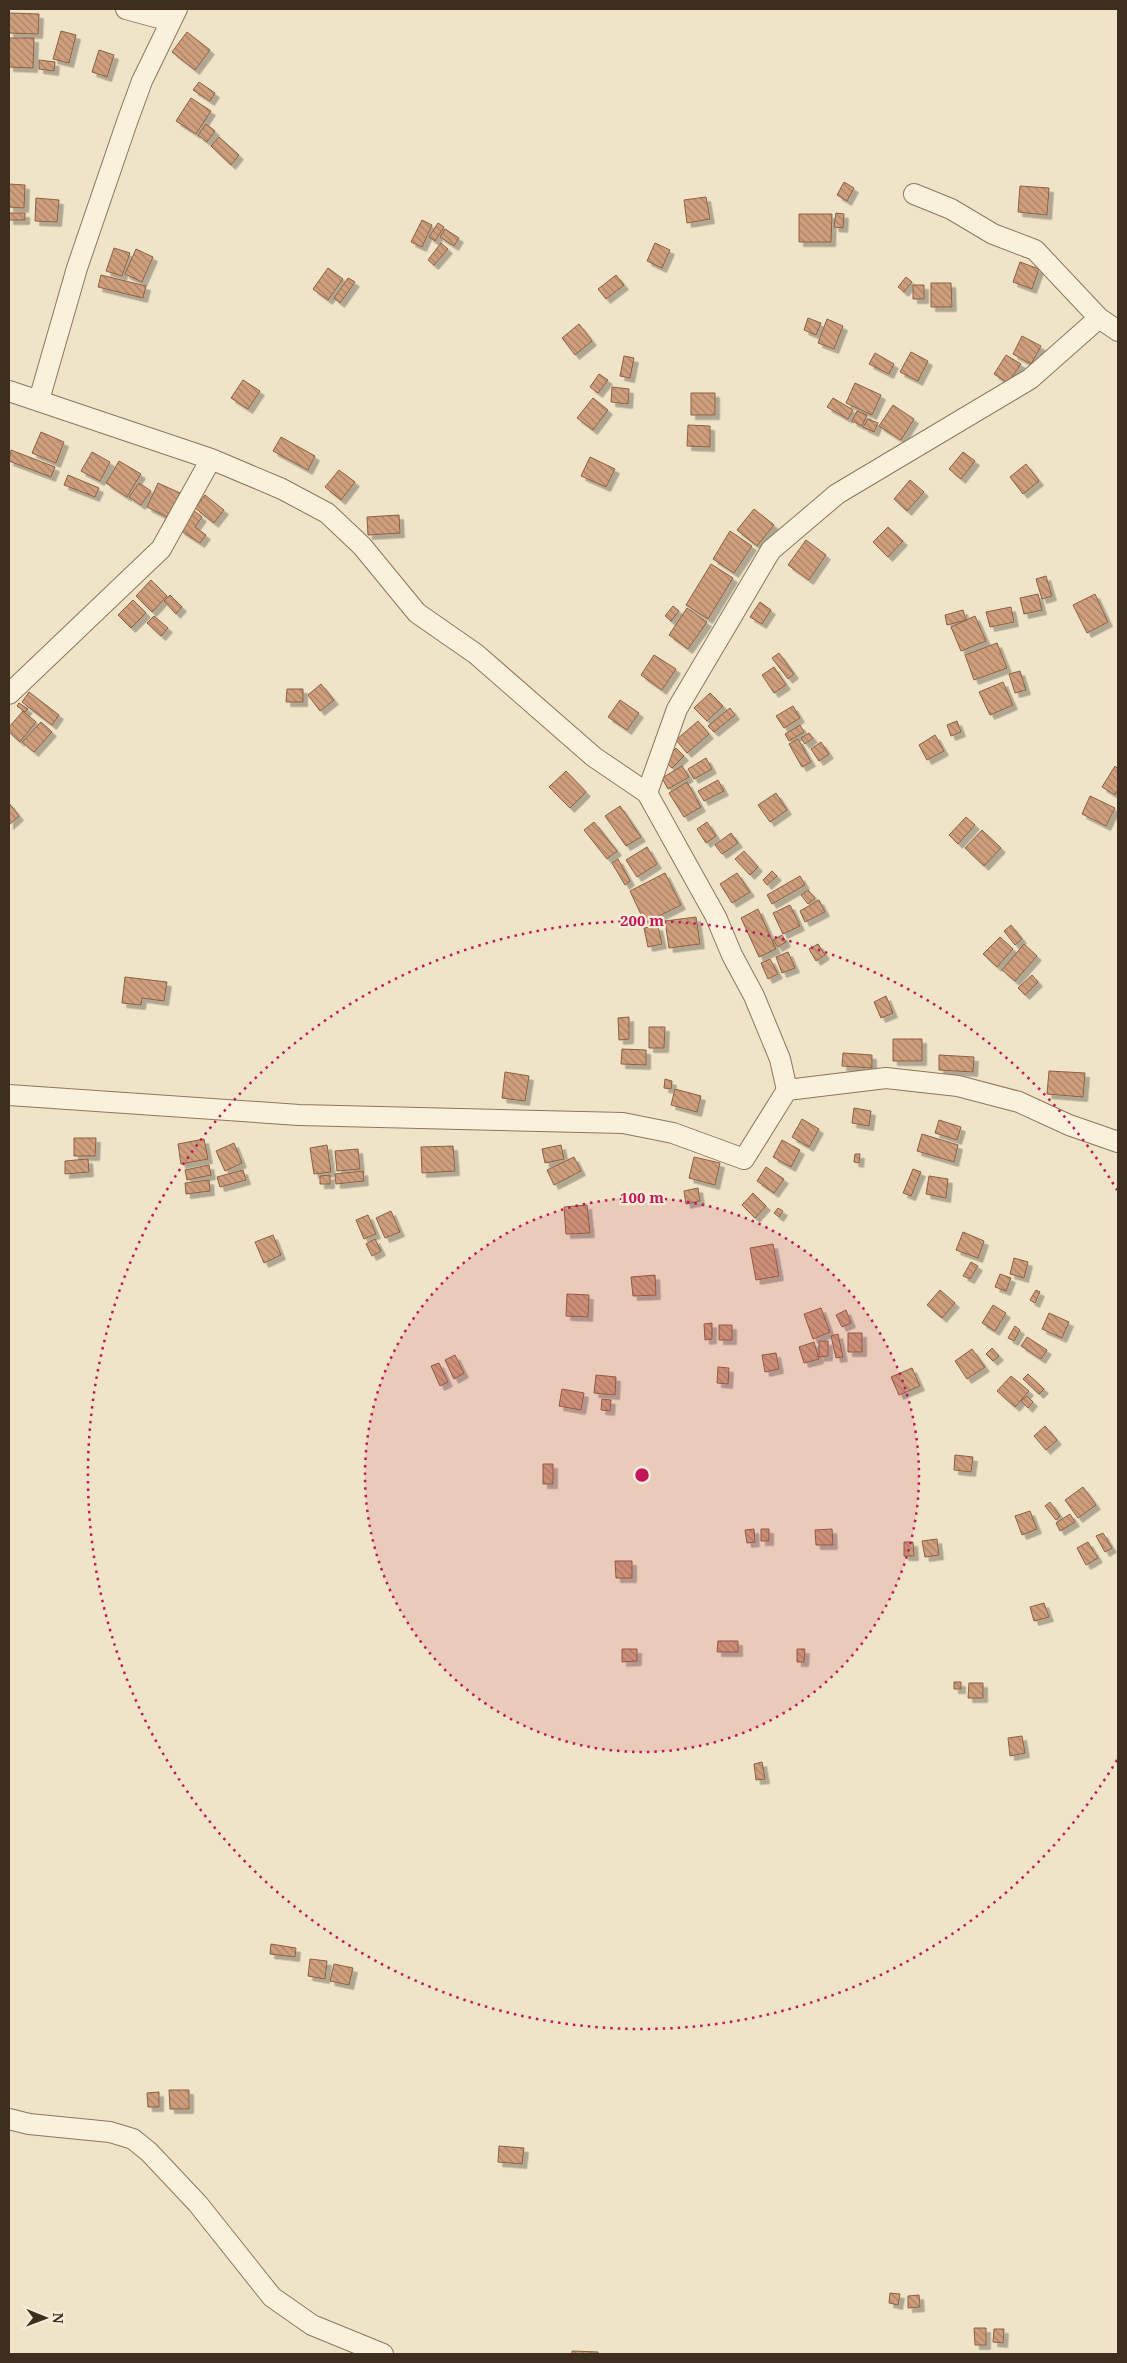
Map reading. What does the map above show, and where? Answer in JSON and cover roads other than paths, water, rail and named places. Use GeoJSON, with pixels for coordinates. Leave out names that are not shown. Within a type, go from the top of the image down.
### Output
{"type":"FeatureCollection","features":[{"type":"Feature","properties":{"kind":"street"},"geometry":{"type":"LineString","coordinates":[[39,400],[80,259],[140,88],[174,15],[126,9]]}},
{"type":"Feature","properties":{"kind":"street"},"geometry":{"type":"LineString","coordinates":[[914,194],[950,209],[993,234],[1035,250],[1099,318],[1118,331]]}},
{"type":"Feature","properties":{"kind":"street"},"geometry":{"type":"LineString","coordinates":[[646,793],[677,709],[771,550],[837,494],[1030,379],[1099,318]]}},
{"type":"Feature","properties":{"kind":"street"},"geometry":{"type":"LineString","coordinates":[[9,391],[211,459],[282,489],[327,513],[362,546],[417,613],[476,654],[594,756],[646,793],[716,917],[732,955],[754,996],[780,1059],[787,1090],[744,1159],[673,1133],[623,1123],[299,1115],[9,1095]]}},
{"type":"Feature","properties":{"kind":"street"},"geometry":{"type":"LineString","coordinates":[[9,694],[161,549],[211,459]]}},
{"type":"Feature","properties":{"kind":"street"},"geometry":{"type":"LineString","coordinates":[[787,1090],[886,1078],[958,1086],[1019,1102],[1069,1125],[1118,1142]]}},
{"type":"Feature","properties":{"kind":"street"},"geometry":{"type":"LineString","coordinates":[[9,2119],[29,2124],[110,2132],[133,2139],[149,2152],[198,2204],[272,2297],[312,2325],[383,2354]]}}]}
